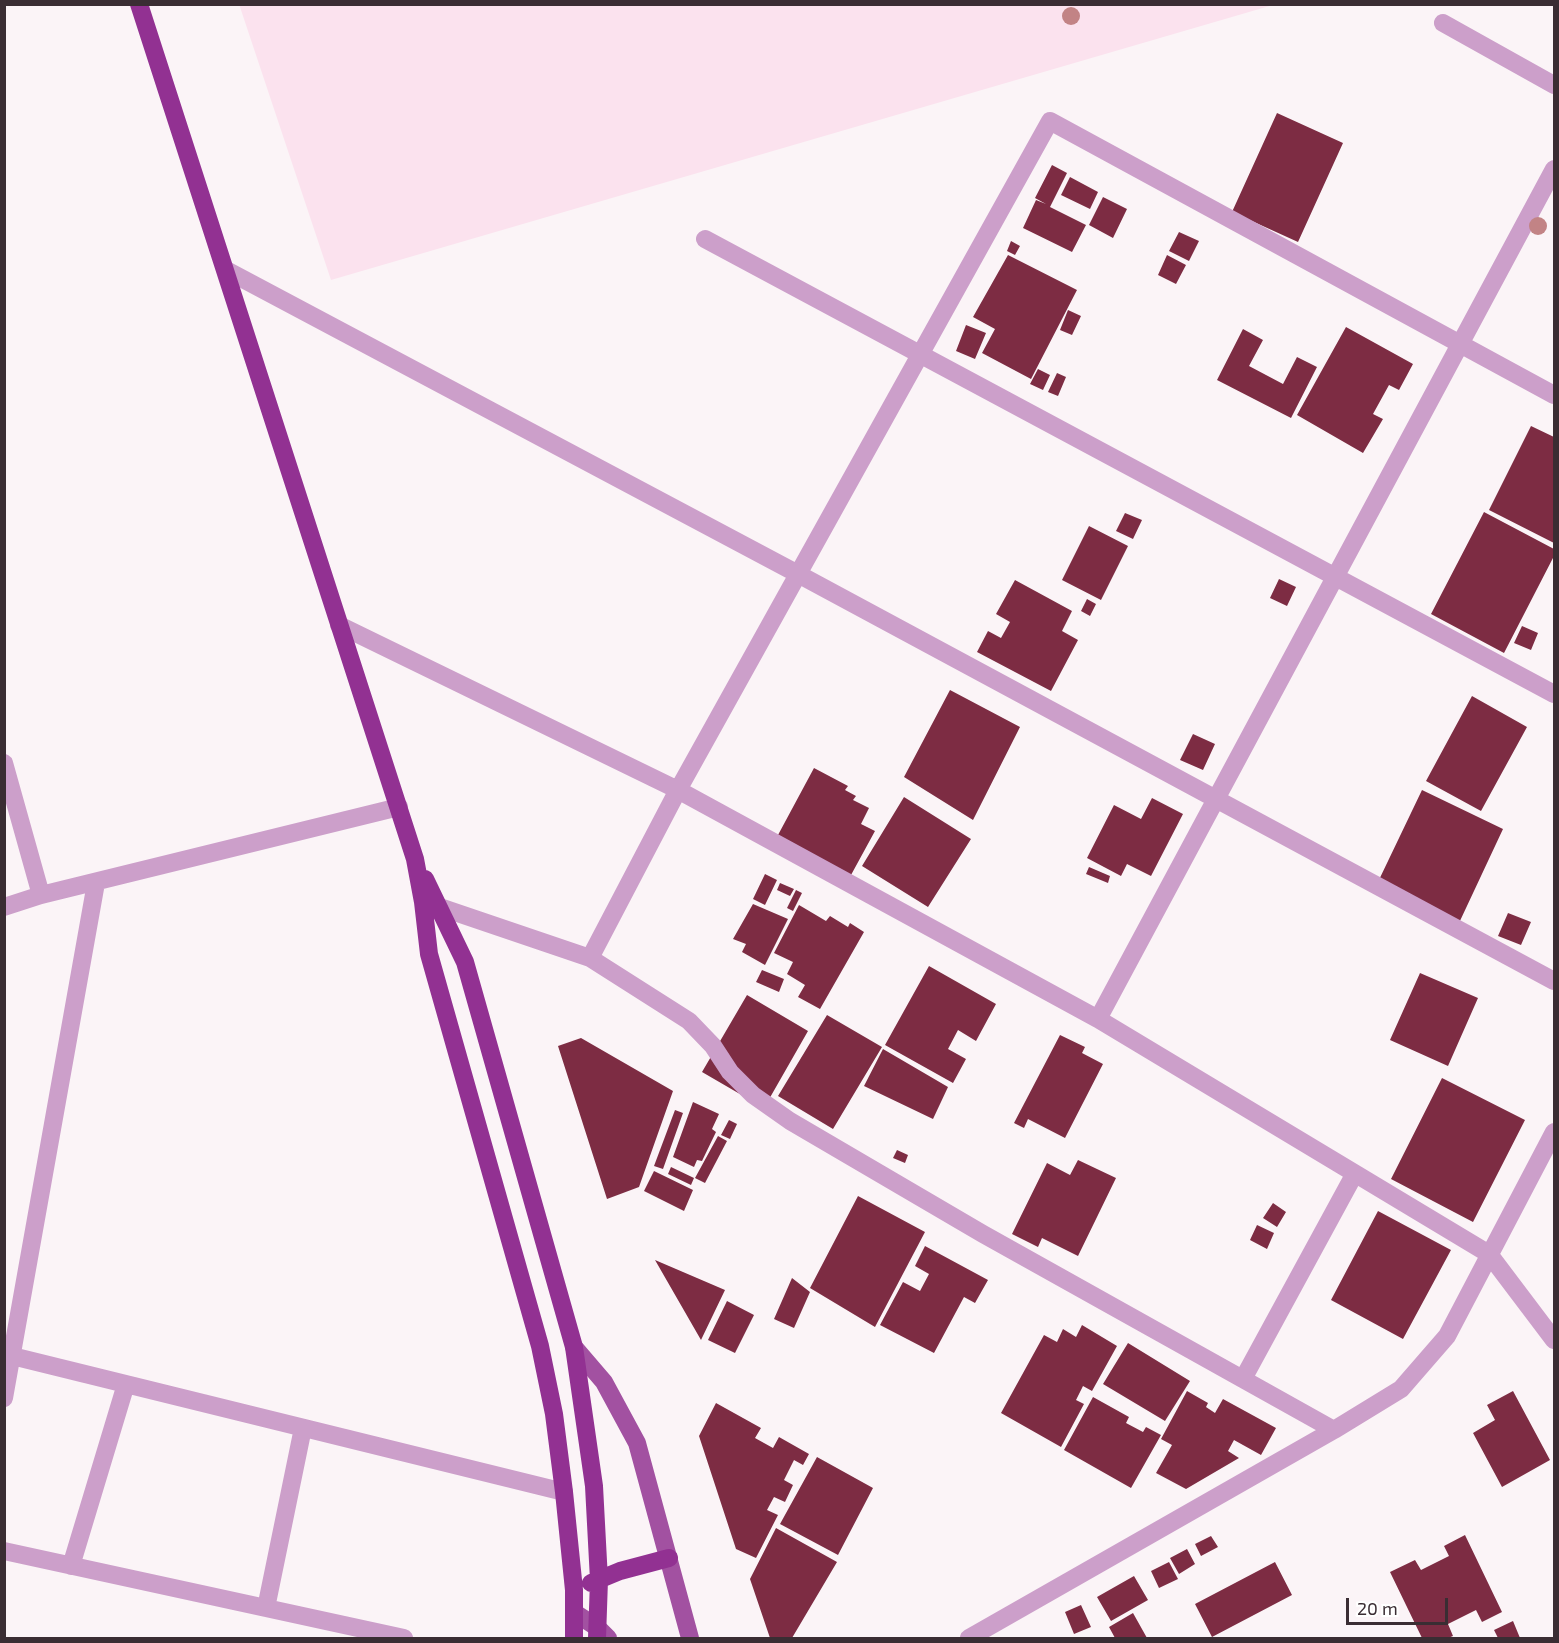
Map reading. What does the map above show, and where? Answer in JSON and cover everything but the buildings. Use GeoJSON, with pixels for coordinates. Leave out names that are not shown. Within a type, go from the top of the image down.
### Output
{"type":"FeatureCollection","features":[{"type":"Feature","properties":{"kind":"highway"},"geometry":{"type":"LineString","coordinates":[[139,4],[430,904],[465,962],[574,1347],[594,1486],[601,1635]]}},
{"type":"Feature","properties":{"kind":"highway"},"geometry":{"type":"LineString","coordinates":[[430,904],[429,954],[540,1346],[554,1414],[574,1590],[574,1638]]}},
{"type":"Feature","properties":{"kind":"highway"},"geometry":{"type":"LineString","coordinates":[[574,1590],[620,1571],[669,1558]]}},
{"type":"Feature","properties":{"kind":"main road"},"geometry":{"type":"LineString","coordinates":[[574,1347],[604,1382],[637,1443],[690,1638]]}},
{"type":"Feature","properties":{"kind":"main road"},"geometry":{"type":"LineString","coordinates":[[575,1613],[601,1635]]}},
{"type":"Feature","properties":{"kind":"street"},"geometry":{"type":"LineString","coordinates":[[1443,23],[1554,85]]}},
{"type":"Feature","properties":{"kind":"street"},"geometry":{"type":"LineString","coordinates":[[590,958],[678,790],[1050,122],[1554,395]]}},
{"type":"Feature","properties":{"kind":"street"},"geometry":{"type":"LineString","coordinates":[[1098,1019],[1554,169]]}},
{"type":"Feature","properties":{"kind":"street"},"geometry":{"type":"LineString","coordinates":[[705,239],[1554,694]]}},
{"type":"Feature","properties":{"kind":"street"},"geometry":{"type":"LineString","coordinates":[[226,270],[798,574],[1554,981]]}},
{"type":"Feature","properties":{"kind":"street"},"geometry":{"type":"LineString","coordinates":[[339,625],[678,790],[1098,1019],[1354,1175],[1489,1254],[1554,1340]]}},
{"type":"Feature","properties":{"kind":"street"},"geometry":{"type":"LineString","coordinates":[[4,763],[41,895]]}},
{"type":"Feature","properties":{"kind":"street"},"geometry":{"type":"LineString","coordinates":[[4,907],[41,895],[399,807]]}},
{"type":"Feature","properties":{"kind":"street"},"geometry":{"type":"LineString","coordinates":[[4,1398],[8,1355],[96,883]]}},
{"type":"Feature","properties":{"kind":"street"},"geometry":{"type":"LineString","coordinates":[[430,904],[590,958],[689,1021],[712,1046],[730,1072],[753,1095],[790,1120],[983,1234],[1334,1430]]}},
{"type":"Feature","properties":{"kind":"street"},"geometry":{"type":"LineString","coordinates":[[969,1638],[1334,1430],[1401,1389],[1447,1336],[1554,1132]]}},
{"type":"Feature","properties":{"kind":"street"},"geometry":{"type":"LineString","coordinates":[[1243,1379],[1354,1175]]}},
{"type":"Feature","properties":{"kind":"street"},"geometry":{"type":"LineString","coordinates":[[8,1355],[564,1492]]}},
{"type":"Feature","properties":{"kind":"street"},"geometry":{"type":"LineString","coordinates":[[71,1566],[126,1384]]}},
{"type":"Feature","properties":{"kind":"street"},"geometry":{"type":"LineString","coordinates":[[266,1608],[303,1428]]}},
{"type":"Feature","properties":{"kind":"street"},"geometry":{"type":"LineString","coordinates":[[4,1551],[404,1638]]}},
{"type":"Feature","properties":{"kind":"shaded area"},"geometry":{"type":"Polygon","coordinates":[[[239,4],[1273,4],[1273,5],[331,280],[239,4]]]}}]}
